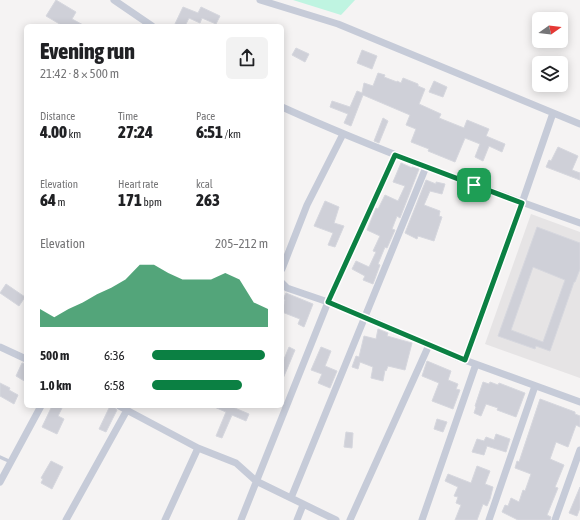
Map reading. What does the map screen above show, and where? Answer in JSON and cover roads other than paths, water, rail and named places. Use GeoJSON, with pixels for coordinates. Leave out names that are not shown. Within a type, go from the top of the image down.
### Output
{"type":"FeatureCollection","features":[{"type":"Feature","properties":{"kind":"street"},"geometry":{"type":"LineString","coordinates":[[114,0],[149,24]]}},
{"type":"Feature","properties":{"kind":"street"},"geometry":{"type":"LineString","coordinates":[[260,0],[338,24],[580,124]]}},
{"type":"Feature","properties":{"kind":"street"},"geometry":{"type":"LineString","coordinates":[[284,108],[395,155],[522,203],[580,223]]}},
{"type":"Feature","properties":{"kind":"street"},"geometry":{"type":"LineString","coordinates":[[465,360],[553,113]]}},
{"type":"Feature","properties":{"kind":"street"},"geometry":{"type":"LineString","coordinates":[[284,264],[307,204],[343,134]]}},
{"type":"Feature","properties":{"kind":"street"},"geometry":{"type":"LineString","coordinates":[[241,520],[328,302],[395,155]]}},
{"type":"Feature","properties":{"kind":"street"},"geometry":{"type":"LineString","coordinates":[[291,498],[426,167]]}},
{"type":"Feature","properties":{"kind":"street"},"geometry":{"type":"LineString","coordinates":[[284,285],[287,288],[328,302],[465,360],[580,402]]}},
{"type":"Feature","properties":{"kind":"street"},"geometry":{"type":"LineString","coordinates":[[350,520],[429,345]]}},
{"type":"Feature","properties":{"kind":"street"},"geometry":{"type":"LineString","coordinates":[[0,347],[24,358]]}},
{"type":"Feature","properties":{"kind":"street"},"geometry":{"type":"LineString","coordinates":[[422,520],[476,364]]}},
{"type":"Feature","properties":{"kind":"street"},"geometry":{"type":"LineString","coordinates":[[489,520],[535,386]]}},
{"type":"Feature","properties":{"kind":"street"},"geometry":{"type":"LineString","coordinates":[[0,482],[40,408]]}},
{"type":"Feature","properties":{"kind":"street"},"geometry":{"type":"LineString","coordinates":[[123,408],[198,448],[236,463],[256,481],[336,520]]}},
{"type":"Feature","properties":{"kind":"street"},"geometry":{"type":"LineString","coordinates":[[66,520],[127,410]]}},
{"type":"Feature","properties":{"kind":"street"},"geometry":{"type":"LineString","coordinates":[[165,520],[198,448]]}},
{"type":"Feature","properties":{"kind":"street"},"geometry":{"type":"LineString","coordinates":[[555,520],[580,450]]}},
{"type":"Feature","properties":{"kind":"street"},"geometry":{"type":"LineString","coordinates":[[297,520],[303,505]]}},
{"type":"Feature","properties":{"kind":"lane"},"geometry":{"type":"LineString","coordinates":[[0,457],[11,462]]}}]}
